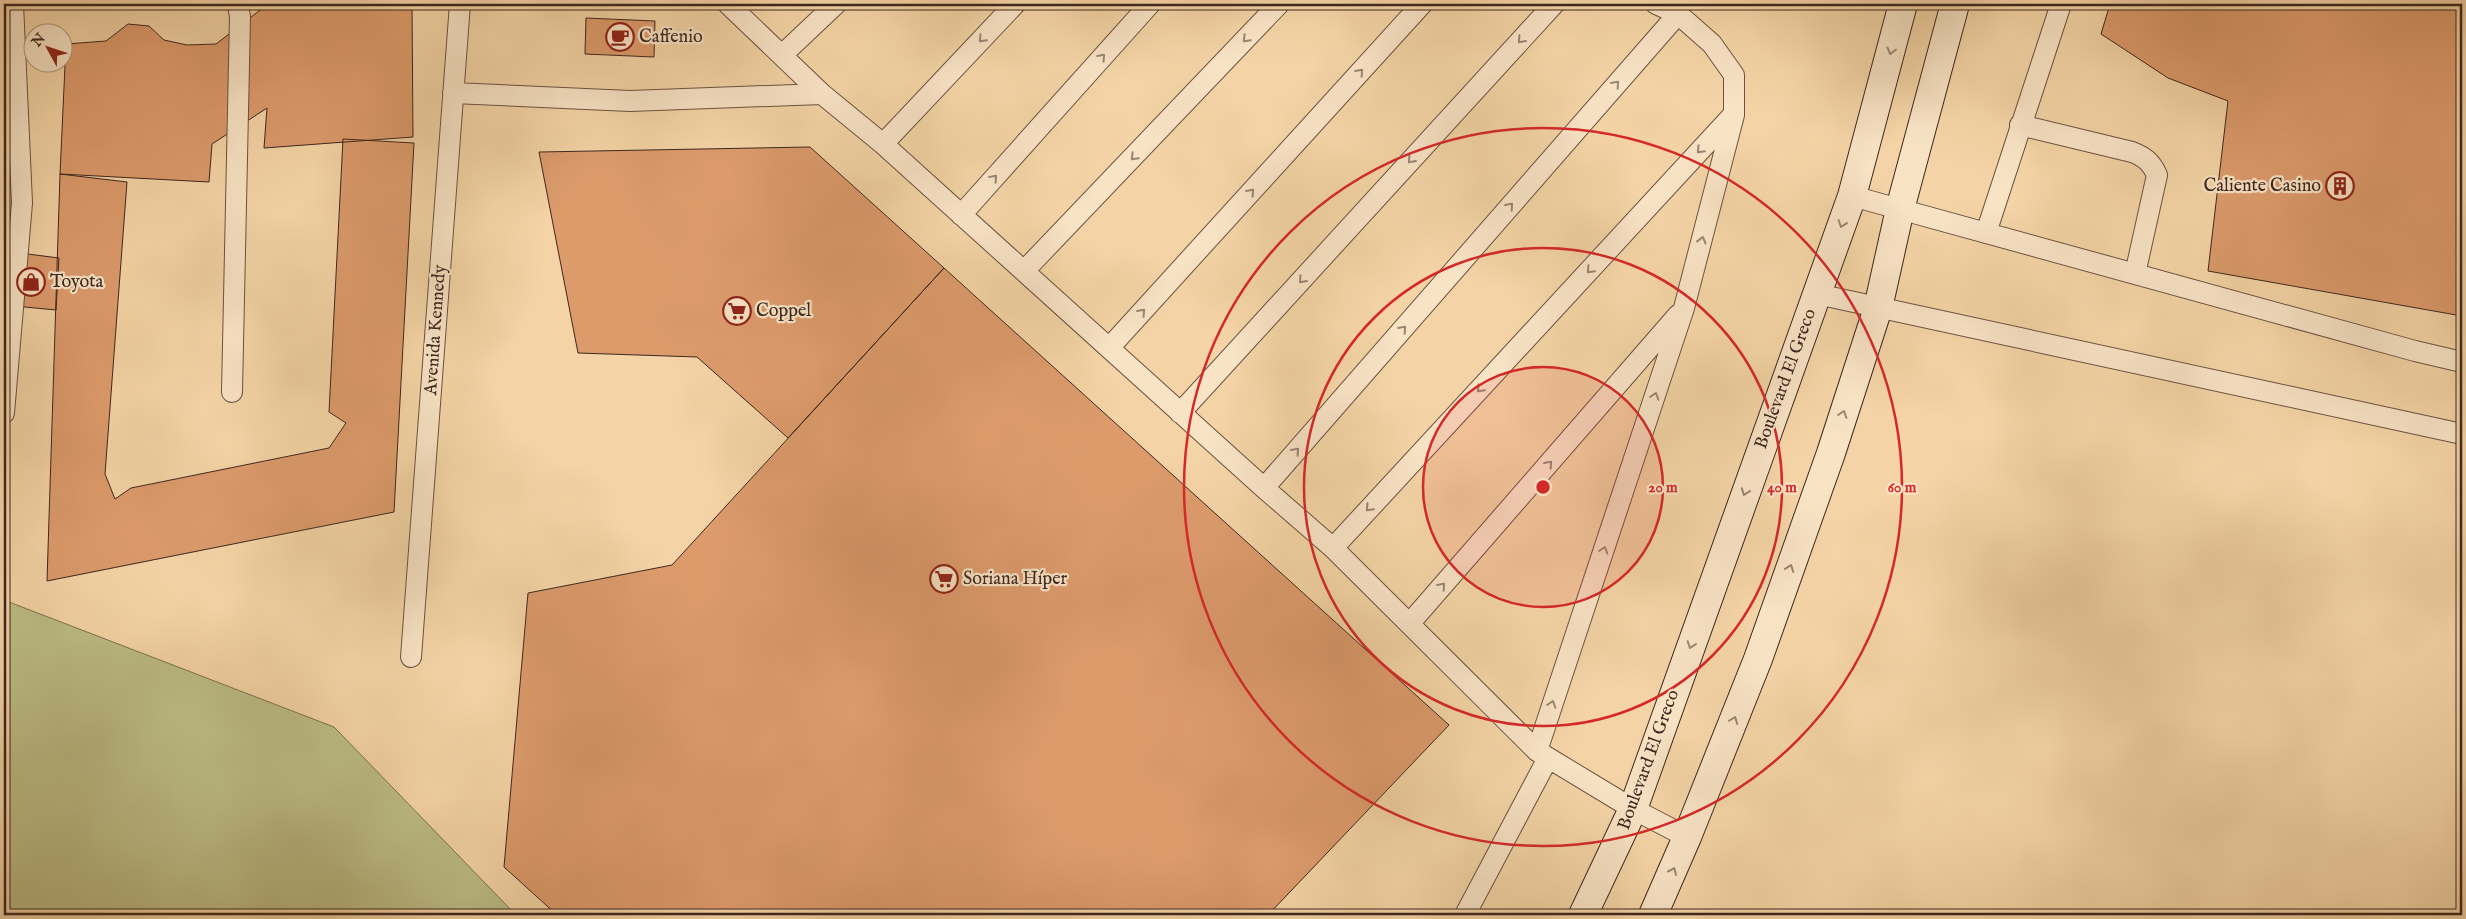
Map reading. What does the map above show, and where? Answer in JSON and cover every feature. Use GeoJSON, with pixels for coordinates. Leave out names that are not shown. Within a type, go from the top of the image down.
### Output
{"type":"FeatureCollection","features":[{"type":"Feature","properties":{"kind":"main road","name":"Boulevard El Greco"},"geometry":{"type":"LineString","coordinates":[[1583,915],[1633,809],[1852,196],[1903,4]]}},
{"type":"Feature","properties":{"kind":"main road"},"geometry":{"type":"LineString","coordinates":[[1653,915],[1687,837],[1758,658],[1831,453],[1878,308],[1900,210],[1955,4]]}},
{"type":"Feature","properties":{"kind":"lane"},"geometry":{"type":"LineString","coordinates":[[4,414],[22,203],[13,4]]}},
{"type":"Feature","properties":{"kind":"lane"},"geometry":{"type":"LineString","coordinates":[[232,392],[240,27],[238,4]]}},
{"type":"Feature","properties":{"kind":"lane","name":"Avenida Kennedy"},"geometry":{"type":"LineString","coordinates":[[411,657],[460,4]]}},
{"type":"Feature","properties":{"kind":"lane"},"geometry":{"type":"LineString","coordinates":[[728,4],[822,94],[883,144],[1180,413],[1333,548],[1542,754],[1633,809],[1687,837]]}},
{"type":"Feature","properties":{"kind":"lane"},"geometry":{"type":"LineString","coordinates":[[782,55],[836,4]]}},
{"type":"Feature","properties":{"kind":"lane"},"geometry":{"type":"LineString","coordinates":[[883,144],[1015,4]]}},
{"type":"Feature","properties":{"kind":"lane"},"geometry":{"type":"LineString","coordinates":[[961,215],[1150,4]]}},
{"type":"Feature","properties":{"kind":"lane"},"geometry":{"type":"LineString","coordinates":[[1024,271],[1280,4]]}},
{"type":"Feature","properties":{"kind":"lane"},"geometry":{"type":"LineString","coordinates":[[1109,348],[1422,4]]}},
{"type":"Feature","properties":{"kind":"lane"},"geometry":{"type":"LineString","coordinates":[[1180,413],[1554,4]]}},
{"type":"Feature","properties":{"kind":"lane"},"geometry":{"type":"LineString","coordinates":[[1465,915],[1542,754],[1684,308],[1734,114],[1734,75],[1712,44],[1678,14],[1656,4]]}},
{"type":"Feature","properties":{"kind":"lane"},"geometry":{"type":"LineString","coordinates":[[1986,233],[2061,4]]}},
{"type":"Feature","properties":{"kind":"lane"},"geometry":{"type":"LineString","coordinates":[[1264,488],[1678,14]]}},
{"type":"Feature","properties":{"kind":"lane"},"geometry":{"type":"LineString","coordinates":[[453,93],[630,101],[822,94]]}},
{"type":"Feature","properties":{"kind":"lane"},"geometry":{"type":"LineString","coordinates":[[1333,548],[1734,114]]}},
{"type":"Feature","properties":{"kind":"lane"},"geometry":{"type":"LineString","coordinates":[[2020,125],[2132,152],[2145,157],[2153,166],[2158,175],[2135,274]]}},
{"type":"Feature","properties":{"kind":"lane"},"geometry":{"type":"LineString","coordinates":[[1852,196],[2462,362]]}},
{"type":"Feature","properties":{"kind":"lane"},"geometry":{"type":"LineString","coordinates":[[1817,294],[2462,434]]}},
{"type":"Feature","properties":{"kind":"lane"},"geometry":{"type":"LineString","coordinates":[[1410,623],[1684,308]]}},
{"type":"Feature","properties":{"kind":"green space"},"geometry":{"type":"Polygon","coordinates":[[[9,602],[334,727],[516,915],[4,915],[4,603],[9,602]]]}},
{"type":"Feature","properties":{"kind":"building"},"geometry":{"type":"Polygon","coordinates":[[[268,4],[412,4],[413,137],[264,148],[267,108],[212,144],[209,182],[60,174],[65,72],[72,72],[72,44],[106,41],[128,24],[149,26],[164,40],[187,45],[216,44],[268,4]]]}},
{"type":"Feature","properties":{"kind":"building","name":"Caliente Casino"},"geometry":{"type":"Polygon","coordinates":[[[2110,4],[2462,4],[2462,316],[2208,271],[2228,101],[2168,78],[2101,34],[2110,4]]]}},
{"type":"Feature","properties":{"kind":"building","name":"Caffenio"},"geometry":{"type":"Polygon","coordinates":[[[586,18],[655,21],[654,57],[585,54],[586,18]]]}},
{"type":"Feature","properties":{"kind":"building"},"geometry":{"type":"Polygon","coordinates":[[[343,139],[414,143],[394,512],[47,581],[60,174],[127,182],[105,474],[115,499],[131,488],[329,448],[346,423],[329,412],[343,139]]]}},
{"type":"Feature","properties":{"kind":"building","name":"Coppel"},"geometry":{"type":"Polygon","coordinates":[[[810,147],[944,268],[788,438],[697,357],[578,353],[539,152],[810,147]]]}},
{"type":"Feature","properties":{"kind":"building","name":"Toyota"},"geometry":{"type":"Polygon","coordinates":[[[4,251],[59,258],[56,310],[4,305],[4,251]]]}},
{"type":"Feature","properties":{"kind":"building","name":"Soriana Híper"},"geometry":{"type":"Polygon","coordinates":[[[944,268],[1449,725],[1268,915],[557,915],[504,867],[528,593],[672,565],[944,268]]]}},
{"type":"Feature","properties":{"kind":"place","name":"Caffenio"},"geometry":{"type":"Point","coordinates":[620,37]}},
{"type":"Feature","properties":{"kind":"place","name":"Caliente Casino"},"geometry":{"type":"Point","coordinates":[2340,186]}},
{"type":"Feature","properties":{"kind":"place","name":"Toyota"},"geometry":{"type":"Point","coordinates":[31,282]}},
{"type":"Feature","properties":{"kind":"place","name":"Coppel"},"geometry":{"type":"Point","coordinates":[737,311]}},
{"type":"Feature","properties":{"kind":"place","name":"Soriana Híper"},"geometry":{"type":"Point","coordinates":[944,579]}}]}
